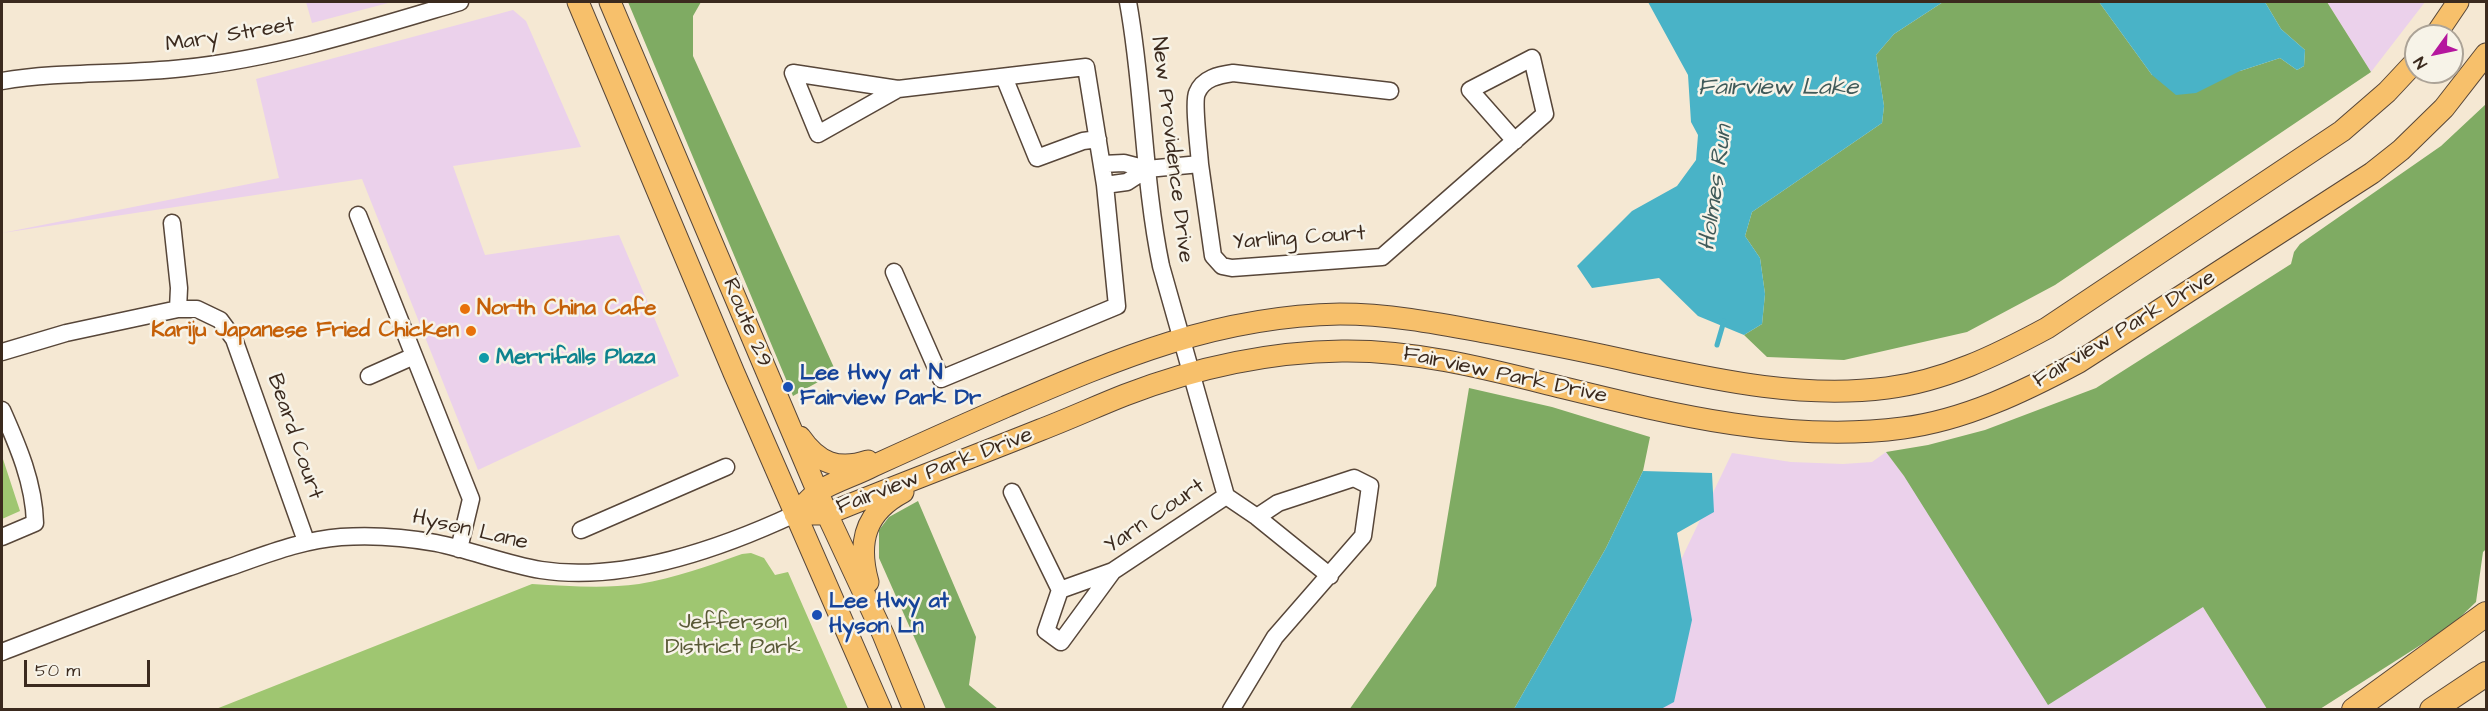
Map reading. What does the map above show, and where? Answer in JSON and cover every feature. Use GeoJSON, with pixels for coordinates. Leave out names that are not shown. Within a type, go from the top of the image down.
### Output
{"type":"FeatureCollection","features":[{"type":"Feature","properties":{"kind":"highway"},"geometry":{"type":"LineString","coordinates":[[2354,710],[2487,614]]}},
{"type":"Feature","properties":{"kind":"highway"},"geometry":{"type":"LineString","coordinates":[[2432,710],[2487,674]]}},
{"type":"Feature","properties":{"kind":"main road","name":"Route 29"},"geometry":{"type":"LineString","coordinates":[[578,2],[795,514],[881,710]]}},
{"type":"Feature","properties":{"kind":"main road","name":"Route 29"},"geometry":{"type":"LineString","coordinates":[[610,2],[827,514],[883,634],[914,710]]}},
{"type":"Feature","properties":{"kind":"main road"},"geometry":{"type":"LineString","coordinates":[[2443,24],[2458,2]]}},
{"type":"Feature","properties":{"kind":"main road","name":"Fairview Park Drive"},"geometry":{"type":"LineString","coordinates":[[795,514],[827,514],[1127,394],[1191,372],[1246,360],[1307,352],[1384,352],[1438,358],[1573,390],[1749,426],[1826,434],[1905,428],[1940,421],[2037,385],[2079,362],[2331,201],[2372,172],[2424,129],[2487,54]]}},
{"type":"Feature","properties":{"kind":"main road","name":"Fairview Park Drive"},"geometry":{"type":"LineString","coordinates":[[795,514],[818,492],[961,425],[1094,369],[1181,337],[1250,322],[1341,314],[1385,316],[1432,322],[1680,372],[1778,388],[1821,392],[1890,388],[1920,381],[1960,370],[2047,328],[2342,131],[2387,92],[2404,74]]}},
{"type":"Feature","properties":{"kind":"main road"},"geometry":{"type":"LineString","coordinates":[[786,417],[811,452],[835,465],[854,465],[961,425]]}},
{"type":"Feature","properties":{"kind":"main road"},"geometry":{"type":"LineString","coordinates":[[883,634],[863,556],[868,526],[874,514],[895,497],[973,456]]}},
{"type":"Feature","properties":{"kind":"street","name":"Mary Street"},"geometry":{"type":"LineString","coordinates":[[2,81],[42,76],[182,69],[232,62],[318,44],[460,2]]}},
{"type":"Feature","properties":{"kind":"street","name":"New Providence Drive"},"geometry":{"type":"LineString","coordinates":[[1128,2],[1138,67],[1156,245],[1226,496]]}},
{"type":"Feature","properties":{"kind":"street","name":"Yarling Court"},"geometry":{"type":"LineString","coordinates":[[1390,91],[1233,73],[1218,75],[1206,82],[1196,94],[1200,164],[1213,256],[1222,266],[1232,268],[1382,257],[1515,141],[1545,114],[1532,58],[1470,90],[1515,141]]}},
{"type":"Feature","properties":{"kind":"street"},"geometry":{"type":"LineString","coordinates":[[894,272],[941,379],[1117,306],[1105,185],[1086,67],[898,89],[794,74],[818,134],[898,89]]}},
{"type":"Feature","properties":{"kind":"street"},"geometry":{"type":"LineString","coordinates":[[1004,77],[1036,159],[1083,141],[1098,139]]}},
{"type":"Feature","properties":{"kind":"street"},"geometry":{"type":"LineString","coordinates":[[1102,164],[1124,163],[1147,169],[1200,164]]}},
{"type":"Feature","properties":{"kind":"street"},"geometry":{"type":"LineString","coordinates":[[1105,185],[1127,182],[1147,169]]}},
{"type":"Feature","properties":{"kind":"street"},"geometry":{"type":"LineString","coordinates":[[358,214],[471,499],[459,549]]}},
{"type":"Feature","properties":{"kind":"street"},"geometry":{"type":"LineString","coordinates":[[171,223],[178,309]]}},
{"type":"Feature","properties":{"kind":"street","name":"Beard Court"},"geometry":{"type":"LineString","coordinates":[[2,352],[66,333],[178,309],[197,309],[220,320],[234,339],[306,541]]}},
{"type":"Feature","properties":{"kind":"street"},"geometry":{"type":"LineString","coordinates":[[369,376],[414,356]]}},
{"type":"Feature","properties":{"kind":"street"},"geometry":{"type":"LineString","coordinates":[[2,410],[15,438],[26,474],[34,502],[35,523],[2,537]]}},
{"type":"Feature","properties":{"kind":"street"},"geometry":{"type":"LineString","coordinates":[[581,530],[726,467]]}},
{"type":"Feature","properties":{"kind":"street"},"geometry":{"type":"LineString","coordinates":[[1231,710],[1275,637],[1363,536],[1370,486],[1354,478],[1278,503],[1257,517]]}},
{"type":"Feature","properties":{"kind":"street"},"geometry":{"type":"LineString","coordinates":[[1012,492],[1060,590],[1113,571]]}},
{"type":"Feature","properties":{"kind":"street"},"geometry":{"type":"LineString","coordinates":[[1226,496],[1257,517],[1330,576]]}},
{"type":"Feature","properties":{"kind":"street","name":"Yarn Court"},"geometry":{"type":"LineString","coordinates":[[1060,590],[1046,631],[1061,642],[1113,571],[1226,496]]}},
{"type":"Feature","properties":{"kind":"street","name":"Hyson Lane"},"geometry":{"type":"LineString","coordinates":[[2,652],[193,580],[306,541],[378,536],[408,538],[459,549],[511,564],[544,570],[594,572],[646,566],[753,533],[795,514]]}},
{"type":"Feature","properties":{"kind":"shaded area"},"geometry":{"type":"Polygon","coordinates":[[[306,2],[392,2],[312,23],[306,2]]]}},
{"type":"Feature","properties":{"kind":"shaded area"},"geometry":{"type":"Polygon","coordinates":[[[2327,2],[2425,2],[2408,24],[2404,24],[2404,29],[2371,72],[2327,2]]]}},
{"type":"Feature","properties":{"kind":"shaded area"},"geometry":{"type":"Polygon","coordinates":[[[513,10],[526,21],[581,147],[453,166],[485,255],[619,235],[679,376],[478,470],[362,179],[2,233],[279,178],[256,79],[513,10]]]}},
{"type":"Feature","properties":{"kind":"shaded area"},"geometry":{"type":"Polygon","coordinates":[[[1886,452],[1904,476],[2203,607],[2267,709],[1624,710],[1613,702],[1732,453],[1791,462],[1843,464],[1872,462],[1886,452]]]}},
{"type":"Feature","properties":{"kind":"green space"},"geometry":{"type":"Polygon","coordinates":[[[628,2],[701,2],[693,16],[693,56],[836,372],[793,396],[628,2]]]}},
{"type":"Feature","properties":{"kind":"green space"},"geometry":{"type":"Polygon","coordinates":[[[1943,2],[2099,2],[2152,75],[2240,71],[2280,58],[2297,70],[2304,66],[2305,50],[2281,29],[2265,2],[2327,2],[2371,72],[2055,285],[1967,332],[1844,360],[1767,357],[1744,335],[1762,324],[1765,294],[1760,258],[1745,236],[1752,212],[1882,123],[1884,106],[1876,55],[1894,34],[1943,2]]]}},
{"type":"Feature","properties":{"kind":"green space"},"geometry":{"type":"Polygon","coordinates":[[[2486,104],[2486,549],[2483,552],[2476,602],[2452,625],[2320,709],[2267,709],[2203,607],[2048,705],[1904,476],[1886,452],[1928,445],[1985,430],[2096,388],[2291,264],[2294,252],[2300,244],[2441,146],[2486,104]]]}},
{"type":"Feature","properties":{"kind":"green space"},"geometry":{"type":"Polygon","coordinates":[[[1469,388],[1552,407],[1650,437],[1643,471],[1606,548],[1514,709],[1349,710],[1436,586],[1469,388]]]}},
{"type":"Feature","properties":{"kind":"green space"},"geometry":{"type":"Polygon","coordinates":[[[2,456],[20,511],[2,519],[2,456]]]}},
{"type":"Feature","properties":{"kind":"green space"},"geometry":{"type":"Polygon","coordinates":[[[918,501],[976,637],[969,685],[998,709],[946,709],[879,558],[879,530],[889,517],[918,501]]]}},
{"type":"Feature","properties":{"kind":"green space","name":"Jefferson District Park"},"geometry":{"type":"Polygon","coordinates":[[[751,553],[764,558],[775,575],[788,572],[848,709],[216,709],[532,584],[626,586],[678,575],[751,553]]]}},
{"type":"Feature","properties":{"kind":"water","name":"Fairview Lake"},"geometry":{"type":"Polygon","coordinates":[[[1648,2],[1943,2],[1894,34],[1876,55],[1884,106],[1882,123],[1752,212],[1745,236],[1760,258],[1765,294],[1762,324],[1744,335],[1698,316],[1659,278],[1592,288],[1577,266],[1632,211],[1677,186],[1696,160],[1698,135],[1691,122],[1688,75],[1648,2]]]}},
{"type":"Feature","properties":{"kind":"water"},"geometry":{"type":"Polygon","coordinates":[[[2099,2],[2265,2],[2281,29],[2305,50],[2304,66],[2297,70],[2280,58],[2240,71],[2196,93],[2176,95],[2152,75],[2099,2]]]}},
{"type":"Feature","properties":{"kind":"water"},"geometry":{"type":"Polygon","coordinates":[[[1643,471],[1712,473],[1714,512],[1677,533],[1692,620],[1674,702],[1661,709],[1514,709],[1606,548],[1643,471]]]}},
{"type":"Feature","properties":{"kind":"waterway","name":"Holmes Run"},"geometry":{"type":"LineString","coordinates":[[1717,345],[1724,321]]}},
{"type":"Feature","properties":{"kind":"place","name":"North China Cafe"},"geometry":{"type":"Point","coordinates":[465,309]}},
{"type":"Feature","properties":{"kind":"place","name":"Kariju Japanese Fried Chicken"},"geometry":{"type":"Point","coordinates":[471,331]}},
{"type":"Feature","properties":{"kind":"place","name":"Merrifalls Plaza"},"geometry":{"type":"Point","coordinates":[484,358]}},
{"type":"Feature","properties":{"kind":"place","name":"Lee Hwy at N Fairview Park Dr"},"geometry":{"type":"Point","coordinates":[788,387]}},
{"type":"Feature","properties":{"kind":"place","name":"Lee Hwy at Hyson Ln"},"geometry":{"type":"Point","coordinates":[817,615]}}]}
